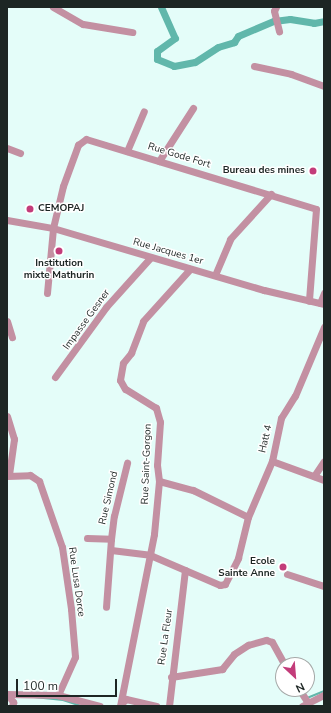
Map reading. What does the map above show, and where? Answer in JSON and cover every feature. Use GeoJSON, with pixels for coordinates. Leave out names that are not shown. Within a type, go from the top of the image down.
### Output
{"type":"FeatureCollection","features":[{"type":"Feature","properties":{"kind":"street"},"geometry":{"type":"LineString","coordinates":[[53,7],[83,24],[132,32]]}},
{"type":"Feature","properties":{"kind":"street"},"geometry":{"type":"LineString","coordinates":[[276,7],[274,11],[280,31]]}},
{"type":"Feature","properties":{"kind":"street"},"geometry":{"type":"LineString","coordinates":[[254,66],[291,74],[324,86]]}},
{"type":"Feature","properties":{"kind":"street"},"geometry":{"type":"LineString","coordinates":[[160,161],[193,108]]}},
{"type":"Feature","properties":{"kind":"street"},"geometry":{"type":"LineString","coordinates":[[127,150],[144,111]]}},
{"type":"Feature","properties":{"kind":"street","name":"Rue Gode Fort"},"geometry":{"type":"LineString","coordinates":[[53,228],[63,186],[80,141],[86,140],[127,150],[316,209],[309,302]]}},
{"type":"Feature","properties":{"kind":"street"},"geometry":{"type":"LineString","coordinates":[[7,148],[20,153]]}},
{"type":"Feature","properties":{"kind":"street"},"geometry":{"type":"LineString","coordinates":[[215,275],[230,239],[271,194]]}},
{"type":"Feature","properties":{"kind":"street","name":"Rue Jacques 1er"},"geometry":{"type":"LineString","coordinates":[[7,220],[53,228],[190,269],[309,302],[322,303]]}},
{"type":"Feature","properties":{"kind":"street"},"geometry":{"type":"LineString","coordinates":[[47,293],[53,228]]}},
{"type":"Feature","properties":{"kind":"street","name":"Impasse Gesner"},"geometry":{"type":"LineString","coordinates":[[55,377],[106,308],[151,257]]}},
{"type":"Feature","properties":{"kind":"street","name":"Rue Saint-Gorgon"},"geometry":{"type":"LineString","coordinates":[[120,706],[133,651],[143,582],[150,555],[159,481],[156,465],[160,422],[156,408],[125,389],[120,380],[123,363],[130,353],[143,321],[190,269]]}},
{"type":"Feature","properties":{"kind":"street"},"geometry":{"type":"LineString","coordinates":[[322,303],[324,293]]}},
{"type":"Feature","properties":{"kind":"street"},"geometry":{"type":"LineString","coordinates":[[7,321],[12,338]]}},
{"type":"Feature","properties":{"kind":"street","name":"Hatt 4"},"geometry":{"type":"LineString","coordinates":[[185,570],[220,585],[228,580],[238,558],[248,517],[272,461],[281,418],[295,396],[324,327]]}},
{"type":"Feature","properties":{"kind":"street"},"geometry":{"type":"LineString","coordinates":[[7,416],[14,439],[8,476]]}},
{"type":"Feature","properties":{"kind":"street"},"geometry":{"type":"LineString","coordinates":[[272,461],[324,480]]}},
{"type":"Feature","properties":{"kind":"street"},"geometry":{"type":"LineString","coordinates":[[314,476],[324,461]]}},
{"type":"Feature","properties":{"kind":"street","name":"Rue Simond"},"geometry":{"type":"LineString","coordinates":[[106,606],[114,516],[128,463]]}},
{"type":"Feature","properties":{"kind":"street","name":"Rue Lusa Dorce"},"geometry":{"type":"LineString","coordinates":[[8,476],[30,475],[39,481],[62,547],[71,609],[75,657],[58,695]]}},
{"type":"Feature","properties":{"kind":"street"},"geometry":{"type":"LineString","coordinates":[[159,481],[193,490],[248,517]]}},
{"type":"Feature","properties":{"kind":"street"},"geometry":{"type":"LineString","coordinates":[[87,538],[111,539]]}},
{"type":"Feature","properties":{"kind":"street"},"geometry":{"type":"LineString","coordinates":[[111,550],[150,555],[185,570]]}},
{"type":"Feature","properties":{"kind":"street","name":"Rue La Fleur"},"geometry":{"type":"LineString","coordinates":[[169,706],[171,677],[185,570]]}},
{"type":"Feature","properties":{"kind":"street"},"geometry":{"type":"LineString","coordinates":[[287,574],[324,586]]}},
{"type":"Feature","properties":{"kind":"street"},"geometry":{"type":"LineString","coordinates":[[171,677],[222,669],[234,654],[248,645],[266,640],[272,642],[280,657]]}},
{"type":"Feature","properties":{"kind":"street"},"geometry":{"type":"LineString","coordinates":[[7,694],[58,695],[100,706]]}},
{"type":"Feature","properties":{"kind":"street"},"geometry":{"type":"LineString","coordinates":[[7,694],[13,702],[12,706]]}},
{"type":"Feature","properties":{"kind":"street"},"geometry":{"type":"LineString","coordinates":[[305,704],[324,695]]}},
{"type":"Feature","properties":{"kind":"street"},"geometry":{"type":"LineString","coordinates":[[120,706],[126,700],[156,706]]}},
{"type":"Feature","properties":{"kind":"waterway"},"geometry":{"type":"LineString","coordinates":[[161,7],[175,38],[157,51],[157,59],[174,66],[195,62],[218,47],[234,42],[238,36],[274,21],[290,19],[314,23],[324,21]]}},
{"type":"Feature","properties":{"kind":"waterway"},"geometry":{"type":"LineString","coordinates":[[307,698],[324,691]]}},
{"type":"Feature","properties":{"kind":"waterway"},"geometry":{"type":"LineString","coordinates":[[34,697],[63,700],[82,706]]}},
{"type":"Feature","properties":{"kind":"place","name":"Bureau des mines"},"geometry":{"type":"Point","coordinates":[313,171]}},
{"type":"Feature","properties":{"kind":"place","name":"CEMOPAJ"},"geometry":{"type":"Point","coordinates":[30,209]}},
{"type":"Feature","properties":{"kind":"place","name":"Institution mixte Mathurin"},"geometry":{"type":"Point","coordinates":[59,251]}},
{"type":"Feature","properties":{"kind":"place","name":"Ecole Sainte Anne"},"geometry":{"type":"Point","coordinates":[283,567]}}]}
